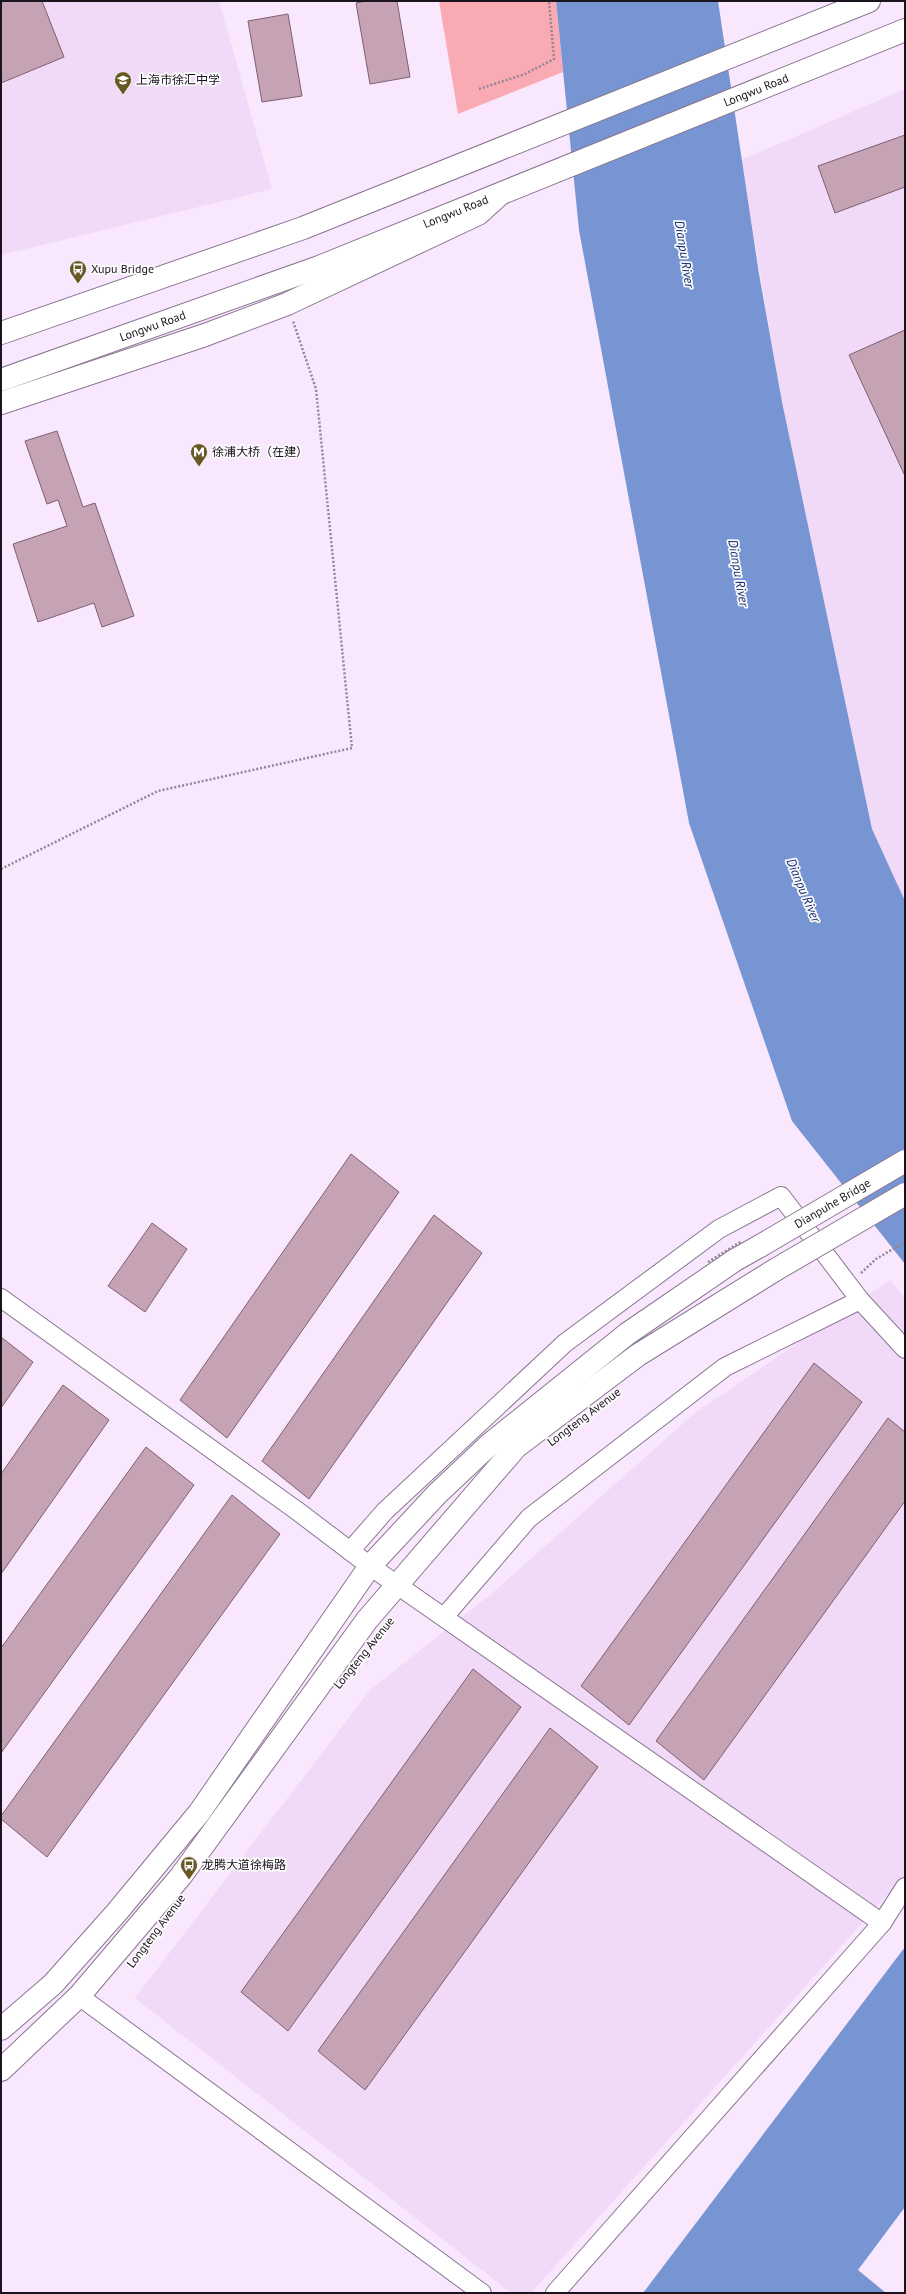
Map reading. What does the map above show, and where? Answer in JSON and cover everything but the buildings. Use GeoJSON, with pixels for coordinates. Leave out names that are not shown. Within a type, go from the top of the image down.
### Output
{"type":"FeatureCollection","features":[{"type":"Feature","properties":{"kind":"main road"},"geometry":{"type":"LineString","coordinates":[[1,333],[303,228],[868,1]]}},
{"type":"Feature","properties":{"kind":"main road","name":"Longwu Road"},"geometry":{"type":"LineString","coordinates":[[1,380],[322,277],[478,214],[499,195],[905,30]]}},
{"type":"Feature","properties":{"kind":"main road"},"geometry":{"type":"LineString","coordinates":[[1,403],[205,335],[287,304],[322,277]]}},
{"type":"Feature","properties":{"kind":"main road","name":"Dianpuhe Bridge"},"geometry":{"type":"LineString","coordinates":[[370,1566],[437,1494],[490,1444],[627,1334],[735,1260],[905,1161]]}},
{"type":"Feature","properties":{"kind":"main road","name":"Longteng Avenue"},"geometry":{"type":"LineString","coordinates":[[1,2070],[79,1996],[181,1876],[367,1620],[516,1447],[638,1355],[775,1270],[905,1194]]}},
{"type":"Feature","properties":{"kind":"main road"},"geometry":{"type":"LineString","coordinates":[[1,2029],[53,1984],[117,1912],[199,1813],[370,1566]]}},
{"type":"Feature","properties":{"kind":"street"},"geometry":{"type":"LineString","coordinates":[[350,1551],[385,1511],[565,1342],[719,1229],[781,1196],[860,1300],[905,1349]]}},
{"type":"Feature","properties":{"kind":"street"},"geometry":{"type":"LineString","coordinates":[[1,1298],[296,1510],[370,1566],[882,1923]]}},
{"type":"Feature","properties":{"kind":"street"},"geometry":{"type":"LineString","coordinates":[[444,1617],[529,1518],[719,1372],[860,1300]]}},
{"type":"Feature","properties":{"kind":"street"},"geometry":{"type":"LineString","coordinates":[[555,2293],[882,1923],[905,1887]]}},
{"type":"Feature","properties":{"kind":"street"},"geometry":{"type":"LineString","coordinates":[[79,1996],[482,2293]]}},
{"type":"Feature","properties":{"kind":"path"},"geometry":{"type":"LineString","coordinates":[[478,89],[525,74],[554,59],[549,1]]}},
{"type":"Feature","properties":{"kind":"path"},"geometry":{"type":"LineString","coordinates":[[1,869],[158,791],[352,748],[316,389],[287,304]]}},
{"type":"Feature","properties":{"kind":"path"},"geometry":{"type":"LineString","coordinates":[[848,1284],[876,1259],[905,1242]]}},
{"type":"Feature","properties":{"kind":"shaded area","name":"上海市徐汇中学"},"geometry":{"type":"Polygon","coordinates":[[[1,1],[219,1],[272,189],[1,255],[1,1]]]}},
{"type":"Feature","properties":{"kind":"shaded area"},"geometry":{"type":"Polygon","coordinates":[[[439,1],[556,1],[563,72],[458,114],[439,1]]]}},
{"type":"Feature","properties":{"kind":"shaded area"},"geometry":{"type":"Polygon","coordinates":[[[905,89],[905,901],[872,829],[782,402],[741,160],[905,89]]]}},
{"type":"Feature","properties":{"kind":"shaded area"},"geometry":{"type":"Polygon","coordinates":[[[890,1280],[905,1299],[905,1875],[531,2293],[511,2293],[135,1998],[370,1690],[490,1595],[695,1413],[890,1280]]]}},
{"type":"Feature","properties":{"kind":"water","name":"Dianpu River"},"geometry":{"type":"Polygon","coordinates":[[[556,1],[718,1],[759,274],[782,402],[872,829],[905,901],[905,1264],[792,1121],[689,823],[579,230],[556,1]]]}},
{"type":"Feature","properties":{"kind":"water"},"geometry":{"type":"Polygon","coordinates":[[[905,1947],[905,2293],[643,2293],[905,1947]]]}},
{"type":"Feature","properties":{"kind":"pier"},"geometry":{"type":"Polygon","coordinates":[[[905,2207],[905,2293],[886,2293],[858,2270],[905,2207]]]}},
{"type":"Feature","properties":{"kind":"place","name":"上海市徐汇中学"},"geometry":{"type":"Point","coordinates":[123,95]}},
{"type":"Feature","properties":{"kind":"place","name":"Xupu Bridge"},"geometry":{"type":"Point","coordinates":[78,284]}},
{"type":"Feature","properties":{"kind":"place","name":"徐浦大桥（在建）"},"geometry":{"type":"Point","coordinates":[199,467]}},
{"type":"Feature","properties":{"kind":"place","name":"龙腾大道徐梅路"},"geometry":{"type":"Point","coordinates":[189,1880]}}]}
